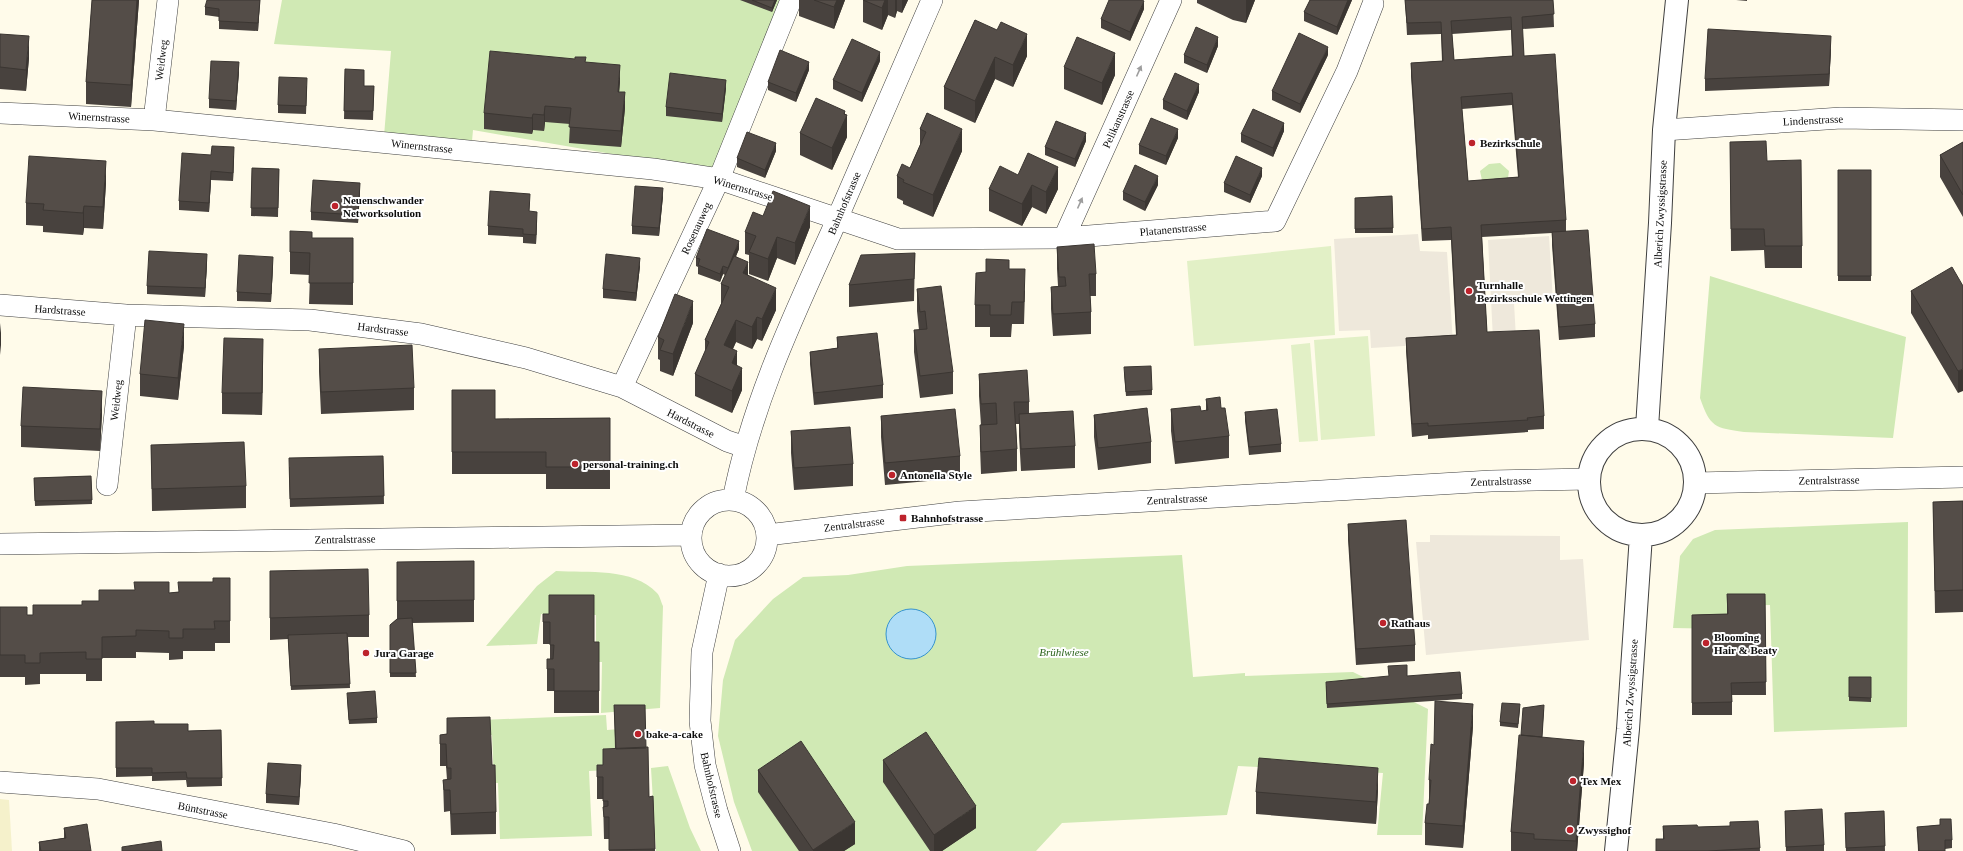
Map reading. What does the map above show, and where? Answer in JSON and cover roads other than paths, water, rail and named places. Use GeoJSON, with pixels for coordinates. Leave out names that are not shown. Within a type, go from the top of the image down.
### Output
{"type":"FeatureCollection","features":[{"type":"Feature","properties":{"kind":"street","name":"Weidweg"},"geometry":{"type":"LineString","coordinates":[[154,120],[168,0]]}},
{"type":"Feature","properties":{"kind":"street","name":"Rosenauweg"},"geometry":{"type":"LineString","coordinates":[[622,387],[719,179],[791,0]]}},
{"type":"Feature","properties":{"kind":"street","name":"Bahnhofstrasse"},"geometry":{"type":"LineString","coordinates":[[733,500],[745,447],[759,404],[783,342],[932,0]]}},
{"type":"Feature","properties":{"kind":"street","name":"Pelikanstrasse"},"geometry":{"type":"LineString","coordinates":[[1064,238],[1171,0]]}},
{"type":"Feature","properties":{"kind":"street","name":"Alberich Zwyssigstrasse"},"geometry":{"type":"LineString","coordinates":[[1648,428],[1664,130],[1677,0]]}},
{"type":"Feature","properties":{"kind":"street","name":"Platanenstrasse"},"geometry":{"type":"LineString","coordinates":[[838,218],[898,239],[1064,238],[1275,221],[1347,71],[1373,4]]}},
{"type":"Feature","properties":{"kind":"street","name":"Winernstrasse"},"geometry":{"type":"LineString","coordinates":[[0,112],[154,120],[653,169],[719,179],[838,218]]}},
{"type":"Feature","properties":{"kind":"street","name":"Lindenstrasse"},"geometry":{"type":"LineString","coordinates":[[1664,130],[1841,118],[1963,120]]}},
{"type":"Feature","properties":{"kind":"street","name":"Hardstrasse"},"geometry":{"type":"LineString","coordinates":[[0,306],[126,315],[310,320],[421,334],[526,358],[622,387],[727,441],[745,447]]}},
{"type":"Feature","properties":{"kind":"street","name":"Weidweg"},"geometry":{"type":"LineString","coordinates":[[107,485],[126,315]]}},
{"type":"Feature","properties":{"kind":"street"},"geometry":{"type":"LineString","coordinates":[[1648,428],[1664,433],[1678,442],[1689,456],[1696,483],[1693,498],[1686,512],[1674,525],[1659,533],[1641,535],[1628,534],[1611,526],[1598,513],[1590,497],[1588,479],[1592,462],[1601,447],[1614,436],[1630,430],[1648,428]]}},
{"type":"Feature","properties":{"kind":"street","name":"Zentralstrasse"},"geometry":{"type":"LineString","coordinates":[[1696,483],[1963,477]]}},
{"type":"Feature","properties":{"kind":"street","name":"Zentralstrasse"},"geometry":{"type":"LineString","coordinates":[[767,535],[960,512],[1491,481],[1588,479]]}},
{"type":"Feature","properties":{"kind":"street"},"geometry":{"type":"LineString","coordinates":[[721,500],[744,502],[753,507],[765,524],[767,535],[763,555],[749,570],[729,576],[709,570],[695,556],[691,546],[693,523],[709,504],[721,500]]}},
{"type":"Feature","properties":{"kind":"street","name":"Zentralstrasse"},"geometry":{"type":"LineString","coordinates":[[0,544],[691,535]]}},
{"type":"Feature","properties":{"kind":"street","name":"Alberich Zwyssigstrasse"},"geometry":{"type":"LineString","coordinates":[[1616,851],[1630,716],[1641,535]]}},
{"type":"Feature","properties":{"kind":"street","name":"Bahnhofstrasse"},"geometry":{"type":"LineString","coordinates":[[719,574],[702,652],[700,721],[705,765],[717,811],[730,851]]}},
{"type":"Feature","properties":{"kind":"street","name":"Büntstrasse"},"geometry":{"type":"LineString","coordinates":[[0,782],[98,789],[333,834],[404,851]]}},
{"type":"Feature","properties":{"kind":"water"},"geometry":{"type":"Polygon","coordinates":[[[911,609],[920,611],[931,620],[936,634],[934,643],[925,654],[911,659],[902,657],[891,648],[886,634],[888,625],[897,614],[911,609]]]}},
{"type":"Feature","properties":{"kind":"place","name":"Bezirkschule"},"geometry":{"type":"Point","coordinates":[1472,143]}},
{"type":"Feature","properties":{"kind":"place","name":"Neuenschwander Networksolution"},"geometry":{"type":"Point","coordinates":[335,206]}},
{"type":"Feature","properties":{"kind":"place","name":"Turnhalle Bezirksschule Wettingen"},"geometry":{"type":"Point","coordinates":[1469,291]}},
{"type":"Feature","properties":{"kind":"place","name":"personal-training.ch"},"geometry":{"type":"Point","coordinates":[575,464]}},
{"type":"Feature","properties":{"kind":"place","name":"Antonella Style"},"geometry":{"type":"Point","coordinates":[892,475]}},
{"type":"Feature","properties":{"kind":"place","name":"Bahnhofstrasse"},"geometry":{"type":"Point","coordinates":[903,518]}},
{"type":"Feature","properties":{"kind":"place","name":"Rathaus"},"geometry":{"type":"Point","coordinates":[1383,623]}},
{"type":"Feature","properties":{"kind":"place","name":"Blooming Hair & Beaty"},"geometry":{"type":"Point","coordinates":[1706,643]}},
{"type":"Feature","properties":{"kind":"place","name":"Jura Garage"},"geometry":{"type":"Point","coordinates":[366,653]}},
{"type":"Feature","properties":{"kind":"place","name":"bake-a-cake"},"geometry":{"type":"Point","coordinates":[638,734]}},
{"type":"Feature","properties":{"kind":"place","name":"Tex Mex"},"geometry":{"type":"Point","coordinates":[1573,781]}},
{"type":"Feature","properties":{"kind":"place","name":"Zwyssighof"},"geometry":{"type":"Point","coordinates":[1570,830]}},
{"type":"Feature","properties":{"kind":"park label","name":"Brühlwiese"},"geometry":{"type":"Point","coordinates":[1064,652]}}]}
